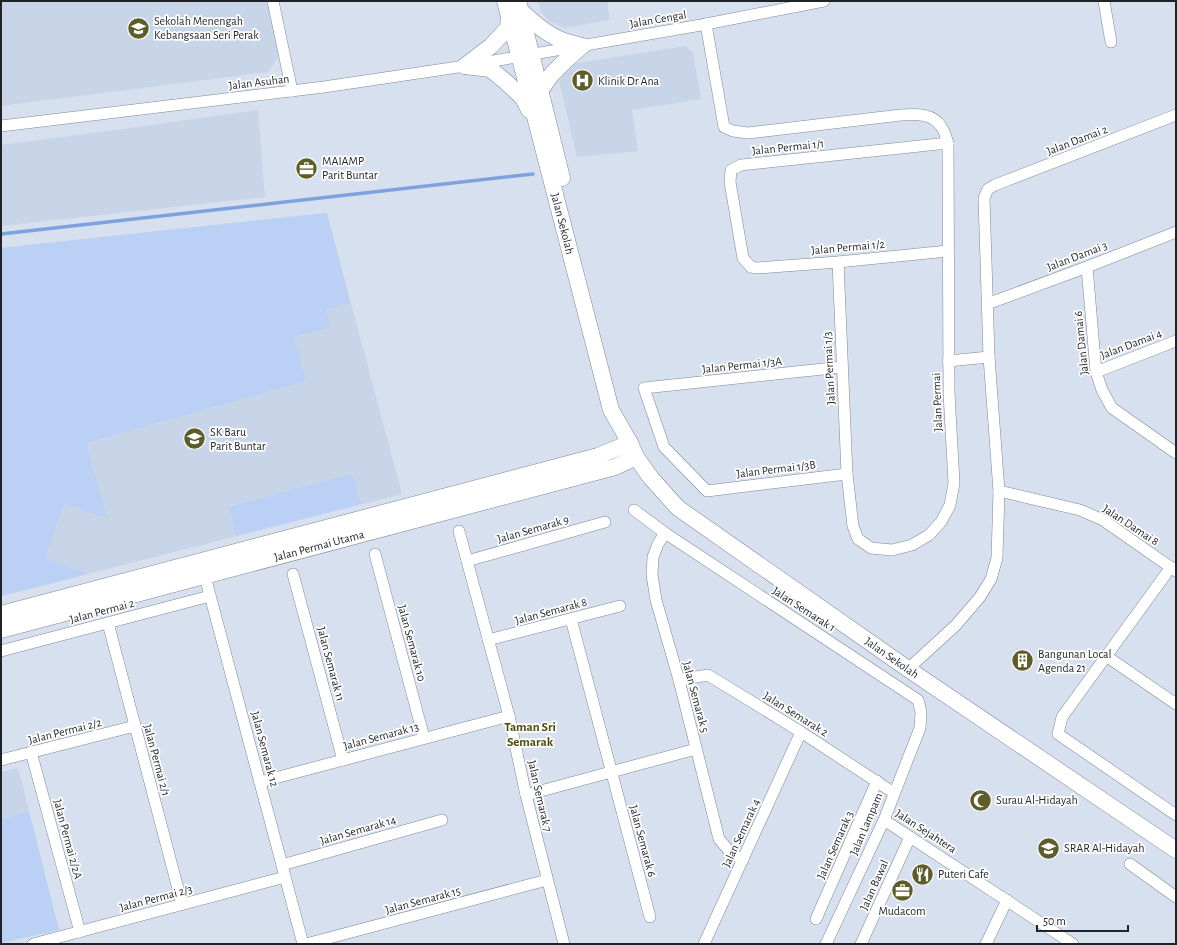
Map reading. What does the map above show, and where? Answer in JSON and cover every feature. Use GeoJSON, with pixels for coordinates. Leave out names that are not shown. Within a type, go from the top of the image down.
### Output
{"type":"FeatureCollection","features":[{"type":"Feature","properties":{"kind":"street"},"geometry":{"type":"LineString","coordinates":[[273,1],[292,91]]}},
{"type":"Feature","properties":{"kind":"street","name":"Jalan Cengal"},"geometry":{"type":"LineString","coordinates":[[525,56],[706,24],[824,1]]}},
{"type":"Feature","properties":{"kind":"street"},"geometry":{"type":"LineString","coordinates":[[1104,1],[1111,42]]}},
{"type":"Feature","properties":{"kind":"street"},"geometry":{"type":"LineString","coordinates":[[465,66],[491,46],[508,28],[513,7],[549,33],[562,40],[582,46]]}},
{"type":"Feature","properties":{"kind":"street","name":"Jalan Sekolah"},"geometry":{"type":"LineString","coordinates":[[513,7],[525,56],[536,121],[611,410],[633,450],[651,478],[678,508],[908,669],[1176,850]]}},
{"type":"Feature","properties":{"kind":"street","name":"Jalan Permai"},"geometry":{"type":"LineString","coordinates":[[706,24],[724,127],[733,131],[748,133],[918,114],[934,119],[942,128],[948,143],[948,361],[954,483],[950,505],[941,522],[929,535],[912,546],[892,550],[871,548],[858,539],[852,526],[847,474]]}},
{"type":"Feature","properties":{"kind":"street"},"geometry":{"type":"LineString","coordinates":[[540,91],[552,74],[565,60],[582,46]]}},
{"type":"Feature","properties":{"kind":"street","name":"Jalan Asuhan"},"geometry":{"type":"LineString","coordinates":[[1,126],[292,91],[525,56]]}},
{"type":"Feature","properties":{"kind":"street","name":"Jalan Sekolah"},"geometry":{"type":"LineString","coordinates":[[525,56],[540,91],[611,373],[633,450]]}},
{"type":"Feature","properties":{"kind":"street"},"geometry":{"type":"LineString","coordinates":[[465,66],[490,69],[522,98],[536,121]]}},
{"type":"Feature","properties":{"kind":"street","name":"Jalan Damai 2"},"geometry":{"type":"LineString","coordinates":[[987,304],[984,198],[988,189],[1176,115]]}},
{"type":"Feature","properties":{"kind":"street","name":"Jalan Permai 1/1"},"geometry":{"type":"LineString","coordinates":[[751,267],[743,258],[730,182],[731,170],[741,165],[948,143]]}},
{"type":"Feature","properties":{"kind":"street","name":"Jalan Damai 3"},"geometry":{"type":"LineString","coordinates":[[987,304],[1176,232]]}},
{"type":"Feature","properties":{"kind":"street","name":"Jalan Permai 1/2"},"geometry":{"type":"LineString","coordinates":[[751,267],[758,268],[838,262],[948,251]]}},
{"type":"Feature","properties":{"kind":"street","name":"Jalan Permai 1/3"},"geometry":{"type":"LineString","coordinates":[[838,262],[847,474]]}},
{"type":"Feature","properties":{"kind":"street","name":"Jalan Damai 6"},"geometry":{"type":"LineString","coordinates":[[1087,267],[1096,372],[1102,390],[1112,408],[1175,451]]}},
{"type":"Feature","properties":{"kind":"street"},"geometry":{"type":"LineString","coordinates":[[908,669],[956,624],[980,596],[991,579],[997,558],[999,491],[989,357],[987,304]]}},
{"type":"Feature","properties":{"kind":"street","name":"Jalan Damai 4"},"geometry":{"type":"LineString","coordinates":[[1096,372],[1176,341]]}},
{"type":"Feature","properties":{"kind":"street"},"geometry":{"type":"LineString","coordinates":[[948,361],[989,357]]}},
{"type":"Feature","properties":{"kind":"street","name":"Jalan Permai 1/3A"},"geometry":{"type":"LineString","coordinates":[[707,491],[664,447],[644,388],[842,367]]}},
{"type":"Feature","properties":{"kind":"street"},"geometry":{"type":"LineString","coordinates":[[598,456],[614,431],[611,410]]}},
{"type":"Feature","properties":{"kind":"street","name":"Jalan Permai Utama"},"geometry":{"type":"LineString","coordinates":[[1,630],[203,568],[598,456],[633,450]]}},
{"type":"Feature","properties":{"kind":"street","name":"Jalan Permai Utama"},"geometry":{"type":"LineString","coordinates":[[1,614],[203,568],[608,469],[615,467],[633,450]]}},
{"type":"Feature","properties":{"kind":"street","name":"Jalan Permai 1/3B"},"geometry":{"type":"LineString","coordinates":[[707,491],[847,474]]}},
{"type":"Feature","properties":{"kind":"street","name":"Jalan Damai 8"},"geometry":{"type":"LineString","coordinates":[[999,491],[1080,510],[1103,520],[1173,569]]}},
{"type":"Feature","properties":{"kind":"street","name":"Jalan Semarak 1"},"geometry":{"type":"LineString","coordinates":[[634,510],[665,533],[918,700],[922,712]]}},
{"type":"Feature","properties":{"kind":"street","name":"Jalan Semarak 9"},"geometry":{"type":"LineString","coordinates":[[467,561],[605,522]]}},
{"type":"Feature","properties":{"kind":"street","name":"Jalan Semarak 7"},"geometry":{"type":"LineString","coordinates":[[459,531],[509,716],[526,794],[564,944]]}},
{"type":"Feature","properties":{"kind":"street","name":"Jalan Semarak 5"},"geometry":{"type":"LineString","coordinates":[[665,533],[658,544],[653,557],[652,575],[656,600],[679,680],[719,839],[731,853],[743,860]]}},
{"type":"Feature","properties":{"kind":"street","name":"Jalan Semarak 10"},"geometry":{"type":"LineString","coordinates":[[375,554],[424,738]]}},
{"type":"Feature","properties":{"kind":"street","name":"Jalan Semarak 12"},"geometry":{"type":"LineString","coordinates":[[203,568],[302,944]]}},
{"type":"Feature","properties":{"kind":"street"},"geometry":{"type":"LineString","coordinates":[[1173,569],[1106,656],[1062,717],[1058,734],[1176,815]]}},
{"type":"Feature","properties":{"kind":"street","name":"Jalan Semarak 11"},"geometry":{"type":"LineString","coordinates":[[293,574],[343,760]]}},
{"type":"Feature","properties":{"kind":"street","name":"Jalan Permai 2"},"geometry":{"type":"LineString","coordinates":[[1,651],[210,596]]}},
{"type":"Feature","properties":{"kind":"street","name":"Jalan Semarak 8"},"geometry":{"type":"LineString","coordinates":[[488,640],[620,606]]}},
{"type":"Feature","properties":{"kind":"street","name":"Jalan Semarak 6"},"geometry":{"type":"LineString","coordinates":[[571,619],[650,917]]}},
{"type":"Feature","properties":{"kind":"street","name":"Jalan Permai 2/1"},"geometry":{"type":"LineString","coordinates":[[108,623],[182,904]]}},
{"type":"Feature","properties":{"kind":"street"},"geometry":{"type":"LineString","coordinates":[[1106,656],[1176,704]]}},
{"type":"Feature","properties":{"kind":"street","name":"Jalan Semarak 2"},"geometry":{"type":"LineString","coordinates":[[679,680],[708,675],[801,732],[894,793]]}},
{"type":"Feature","properties":{"kind":"street","name":"Jalan Lampam"},"geometry":{"type":"LineString","coordinates":[[826,944],[884,820],[920,728],[922,712]]}},
{"type":"Feature","properties":{"kind":"street","name":"Jalan Semarak 13"},"geometry":{"type":"LineString","coordinates":[[260,782],[509,716]]}},
{"type":"Feature","properties":{"kind":"street","name":"Jalan Permai 2/2"},"geometry":{"type":"LineString","coordinates":[[1,760],[135,726]]}},
{"type":"Feature","properties":{"kind":"street","name":"Jalan Semarak 4"},"geometry":{"type":"LineString","coordinates":[[704,944],[801,732]]}},
{"type":"Feature","properties":{"kind":"street"},"geometry":{"type":"LineString","coordinates":[[526,794],[696,749]]}},
{"type":"Feature","properties":{"kind":"street","name":"Jalan Permai 2/2A"},"geometry":{"type":"LineString","coordinates":[[31,752],[80,932]]}},
{"type":"Feature","properties":{"kind":"street","name":"Jalan Semarak 3"},"geometry":{"type":"LineString","coordinates":[[816,919],[877,781]]}},
{"type":"Feature","properties":{"kind":"street","name":"Jalan Semarak 14"},"geometry":{"type":"LineString","coordinates":[[282,865],[442,820]]}},
{"type":"Feature","properties":{"kind":"street","name":"Jalan Sejahtera"},"geometry":{"type":"LineString","coordinates":[[884,820],[1073,944]]}},
{"type":"Feature","properties":{"kind":"street","name":"Jalan Bawal"},"geometry":{"type":"LineString","coordinates":[[861,944],[910,837]]}},
{"type":"Feature","properties":{"kind":"street"},"geometry":{"type":"LineString","coordinates":[[1130,864],[1176,897]]}},
{"type":"Feature","properties":{"kind":"street","name":"Jalan Permai 2/3"},"geometry":{"type":"LineString","coordinates":[[34,944],[285,877]]}},
{"type":"Feature","properties":{"kind":"street","name":"Jalan Semarak 15"},"geometry":{"type":"LineString","coordinates":[[306,944],[547,880]]}},
{"type":"Feature","properties":{"kind":"street"},"geometry":{"type":"LineString","coordinates":[[986,944],[1007,900]]}},
{"type":"Feature","properties":{"kind":"shaded area","name":"Sekolah Menengah Kebangsaan Seri Perak"},"geometry":{"type":"Polygon","coordinates":[[[1,1],[268,1],[280,55],[268,72],[1,106],[1,1]]]}},
{"type":"Feature","properties":{"kind":"shaded area"},"geometry":{"type":"Polygon","coordinates":[[[538,1],[607,1],[610,20],[565,28],[550,22],[541,12],[538,1]]]}},
{"type":"Feature","properties":{"kind":"shaded area"},"geometry":{"type":"Polygon","coordinates":[[[685,46],[693,53],[701,99],[632,110],[638,151],[577,157],[559,81],[572,64],[685,46]]]}},
{"type":"Feature","properties":{"kind":"shaded area"},"geometry":{"type":"Polygon","coordinates":[[[258,110],[265,197],[1,226],[1,145],[258,110]]]}},
{"type":"Feature","properties":{"kind":"shaded area","name":"SK Baru Parit Buntar"},"geometry":{"type":"Polygon","coordinates":[[[327,213],[402,494],[1,596],[1,248],[327,213]]]}},
{"type":"Feature","properties":{"kind":"shaded area","name":"SK Baru Parit Buntar"},"geometry":{"type":"Polygon","coordinates":[[[327,213],[350,303],[326,309],[330,327],[294,337],[306,381],[86,443],[107,518],[64,503],[45,558],[88,574],[1,596],[1,248],[327,213]]]}},
{"type":"Feature","properties":{"kind":"shaded area"},"geometry":{"type":"Polygon","coordinates":[[[352,474],[361,504],[236,536],[229,507],[352,474]]]}},
{"type":"Feature","properties":{"kind":"shaded area"},"geometry":{"type":"Polygon","coordinates":[[[18,768],[29,811],[1,819],[1,772],[18,768]]]}},
{"type":"Feature","properties":{"kind":"shaded area"},"geometry":{"type":"Polygon","coordinates":[[[29,811],[59,930],[1,943],[1,819],[29,811]]]}},
{"type":"Feature","properties":{"kind":"waterway"},"geometry":{"type":"LineString","coordinates":[[1,234],[533,174]]}},
{"type":"Feature","properties":{"kind":"place","name":"Sekolah Menengah Kebangsaan Seri Perak"},"geometry":{"type":"Point","coordinates":[138,28]}},
{"type":"Feature","properties":{"kind":"place","name":"Klinik Dr Ana"},"geometry":{"type":"Point","coordinates":[583,81]}},
{"type":"Feature","properties":{"kind":"place","name":"MAIAMP Parit Buntar"},"geometry":{"type":"Point","coordinates":[306,168]}},
{"type":"Feature","properties":{"kind":"place","name":"SK Baru Parit Buntar"},"geometry":{"type":"Point","coordinates":[194,439]}},
{"type":"Feature","properties":{"kind":"place","name":"Bangunan Local Agenda 21"},"geometry":{"type":"Point","coordinates":[1022,661]}},
{"type":"Feature","properties":{"kind":"place","name":"Surau Al-Hidayah"},"geometry":{"type":"Point","coordinates":[981,800]}},
{"type":"Feature","properties":{"kind":"place","name":"SRAR Al-Hidayah"},"geometry":{"type":"Point","coordinates":[1048,848]}},
{"type":"Feature","properties":{"kind":"place","name":"Puteri Cafe"},"geometry":{"type":"Point","coordinates":[923,874]}},
{"type":"Feature","properties":{"kind":"place","name":"Mudacom"},"geometry":{"type":"Point","coordinates":[902,890]}},
{"type":"Feature","properties":{"kind":"district","name":"Taman Sri Semarak"},"geometry":{"type":"Point","coordinates":[530,734]}}]}
